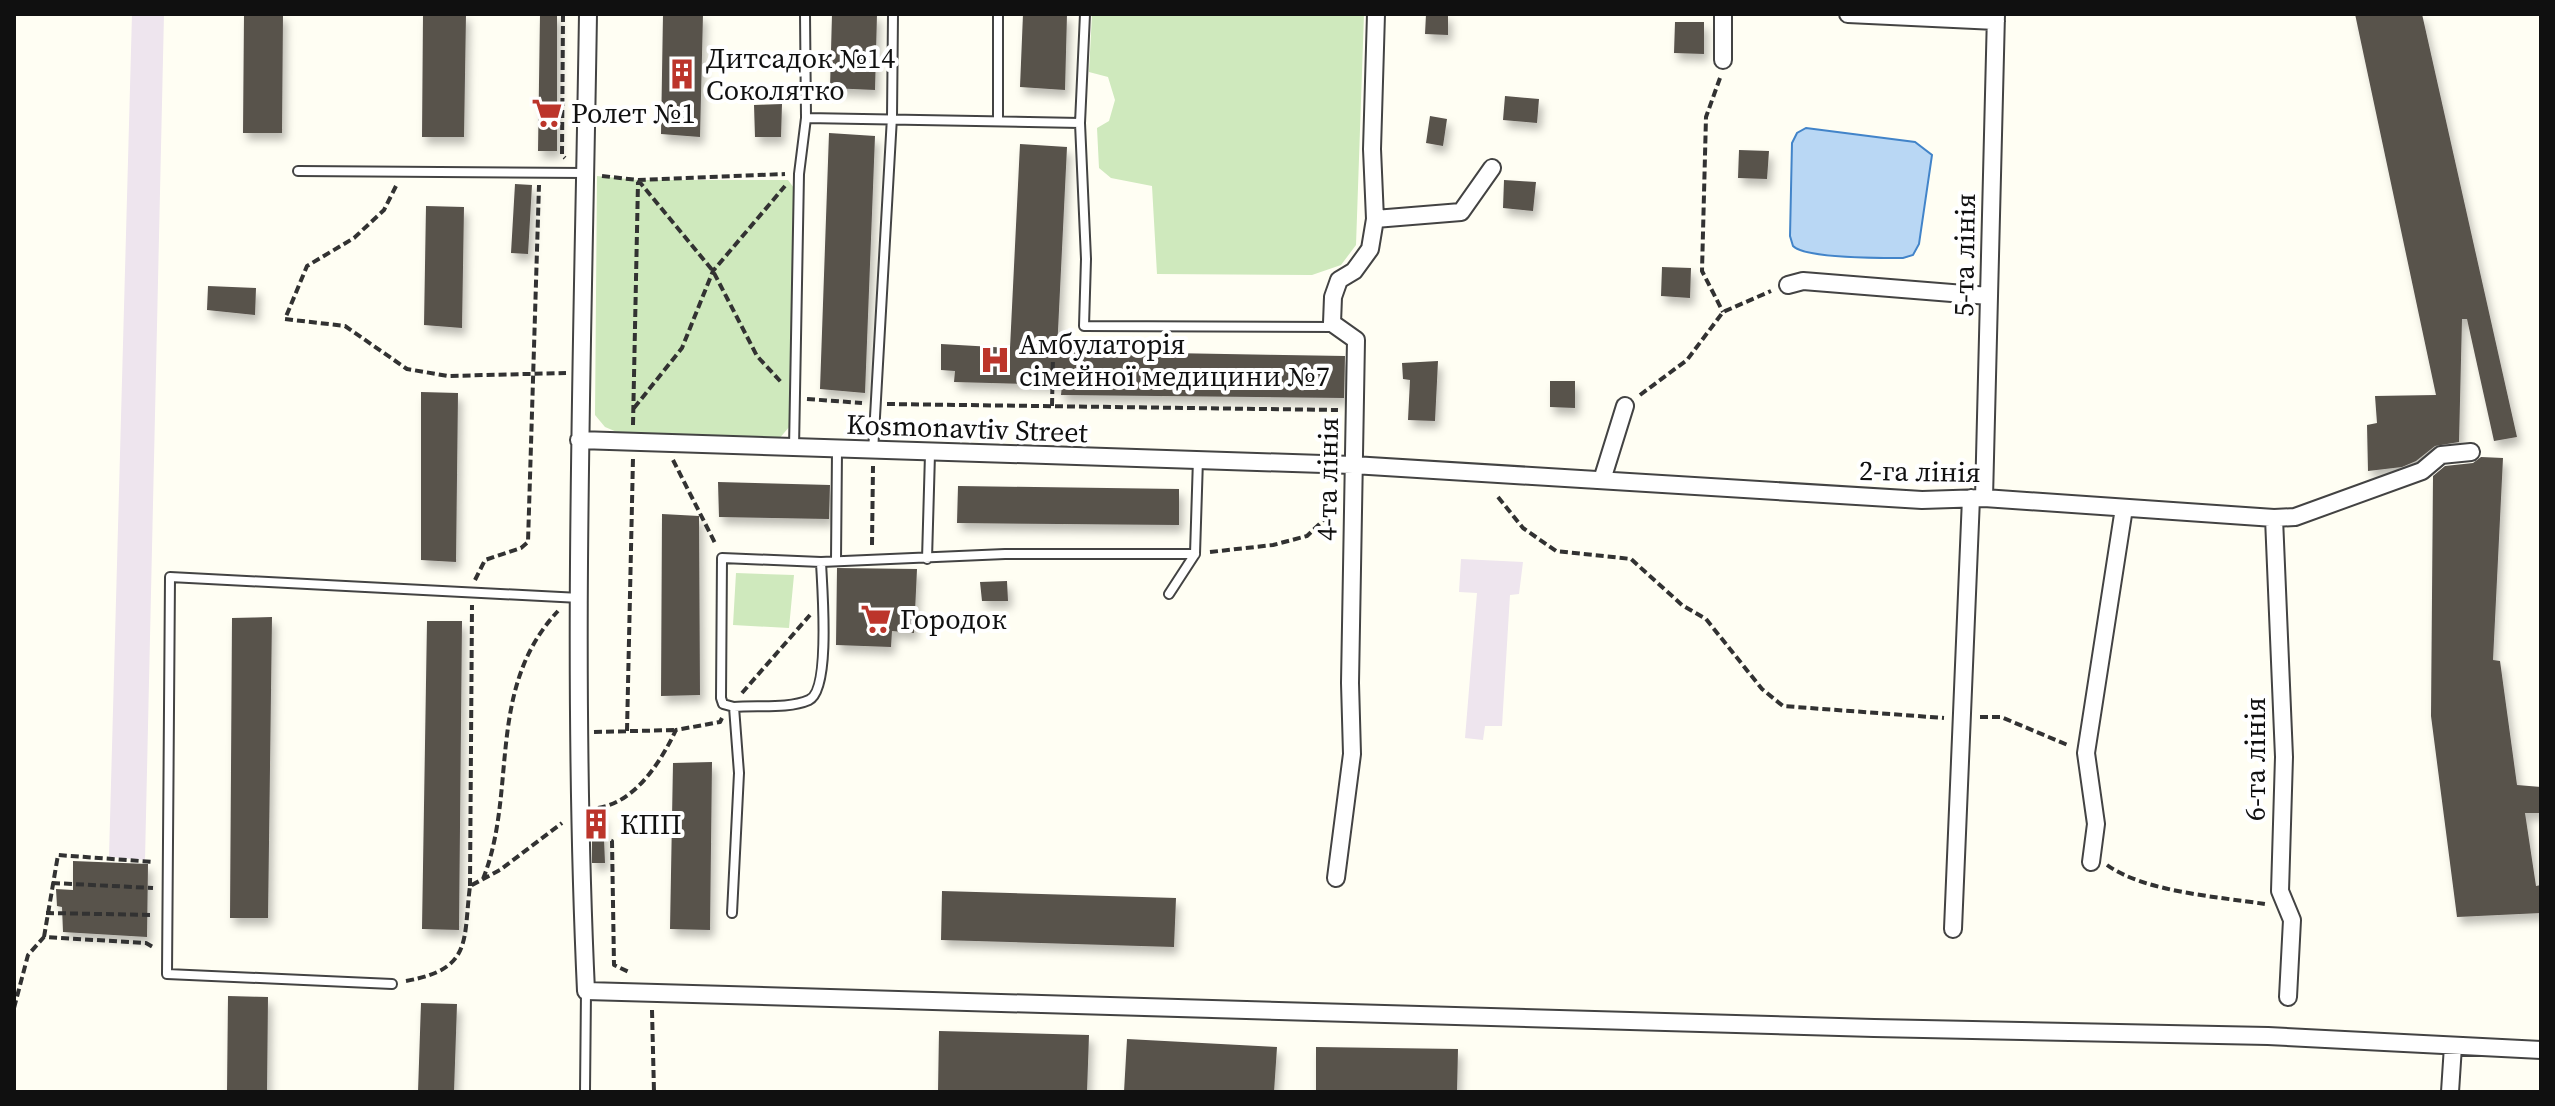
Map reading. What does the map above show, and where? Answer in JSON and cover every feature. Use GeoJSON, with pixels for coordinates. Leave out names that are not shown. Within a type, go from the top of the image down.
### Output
{"type":"FeatureCollection","features":[{"type":"Feature","properties":{"kind":"street"},"geometry":{"type":"LineString","coordinates":[[588,14],[576,598],[577,811],[586,991],[1874,1028],[2268,1036],[2541,1050]]}},
{"type":"Feature","properties":{"kind":"street"},"geometry":{"type":"LineString","coordinates":[[1335,327],[1333,297],[1339,280],[1354,271],[1370,249],[1375,219],[1372,149],[1376,14]]}},
{"type":"Feature","properties":{"kind":"street"},"geometry":{"type":"LineString","coordinates":[[1723,14],[1723,60]]}},
{"type":"Feature","properties":{"kind":"street"},"geometry":{"type":"LineString","coordinates":[[1848,14],[1996,17]]}},
{"type":"Feature","properties":{"kind":"street","name":"5-та лінія"},"geometry":{"type":"LineString","coordinates":[[1953,929],[1961,717],[1978,498],[1989,296],[1996,17]]}},
{"type":"Feature","properties":{"kind":"street"},"geometry":{"type":"LineString","coordinates":[[1375,219],[1461,212],[1492,168]]}},
{"type":"Feature","properties":{"kind":"street"},"geometry":{"type":"LineString","coordinates":[[1788,285],[1803,281],[1989,296]]}},
{"type":"Feature","properties":{"kind":"street","name":"4-та лінія"},"geometry":{"type":"LineString","coordinates":[[1335,327],[1348,331],[1356,340],[1352,754],[1336,878]]}},
{"type":"Feature","properties":{"kind":"street"},"geometry":{"type":"LineString","coordinates":[[1602,480],[1625,406]]}},
{"type":"Feature","properties":{"kind":"street","name":"Kosmonavtiv Street"},"geometry":{"type":"LineString","coordinates":[[579,440],[837,451],[1353,465]]}},
{"type":"Feature","properties":{"kind":"street","name":"2-га лінія"},"geometry":{"type":"LineString","coordinates":[[1353,465],[1922,500],[1978,498],[2274,518],[2295,517],[2422,471],[2441,455],[2471,452]]}},
{"type":"Feature","properties":{"kind":"street"},"geometry":{"type":"LineString","coordinates":[[2092,856],[2096,824],[2086,753],[2124,508]]}},
{"type":"Feature","properties":{"kind":"street","name":"6-та лінія"},"geometry":{"type":"LineString","coordinates":[[2274,518],[2284,757],[2280,891],[2292,920],[2288,997]]}},
{"type":"Feature","properties":{"kind":"street"},"geometry":{"type":"LineString","coordinates":[[2450,1092],[2453,1046]]}},
{"type":"Feature","properties":{"kind":"lane"},"geometry":{"type":"LineString","coordinates":[[794,448],[799,174],[806,118],[805,14]]}},
{"type":"Feature","properties":{"kind":"lane"},"geometry":{"type":"LineString","coordinates":[[873,452],[892,117],[893,14]]}},
{"type":"Feature","properties":{"kind":"lane"},"geometry":{"type":"LineString","coordinates":[[998,14],[998,120]]}},
{"type":"Feature","properties":{"kind":"lane"},"geometry":{"type":"LineString","coordinates":[[1085,14],[1080,123],[1086,259],[1084,326],[1335,327]]}},
{"type":"Feature","properties":{"kind":"lane"},"geometry":{"type":"LineString","coordinates":[[806,118],[892,117],[1080,123]]}},
{"type":"Feature","properties":{"kind":"lane"},"geometry":{"type":"LineString","coordinates":[[298,171],[585,173]]}},
{"type":"Feature","properties":{"kind":"lane"},"geometry":{"type":"LineString","coordinates":[[836,560],[837,451]]}},
{"type":"Feature","properties":{"kind":"lane"},"geometry":{"type":"LineString","coordinates":[[927,559],[930,454]]}},
{"type":"Feature","properties":{"kind":"lane"},"geometry":{"type":"LineString","coordinates":[[1169,594],[1195,554],[1198,459]]}},
{"type":"Feature","properties":{"kind":"lane"},"geometry":{"type":"LineString","coordinates":[[821,562],[823,672],[819,692],[809,700],[795,703],[732,707],[721,698],[722,558],[821,562],[871,557],[927,559],[1005,554],[1195,554]]}},
{"type":"Feature","properties":{"kind":"lane"},"geometry":{"type":"LineString","coordinates":[[392,984],[167,974],[170,577],[576,598]]}},
{"type":"Feature","properties":{"kind":"lane"},"geometry":{"type":"LineString","coordinates":[[732,707],[739,773],[732,913]]}},
{"type":"Feature","properties":{"kind":"lane"},"geometry":{"type":"LineString","coordinates":[[585,1092],[586,991]]}},
{"type":"Feature","properties":{"kind":"path"},"geometry":{"type":"LineString","coordinates":[[1723,60],[1721,77],[1706,117],[1702,271],[1723,312]]}},
{"type":"Feature","properties":{"kind":"path"},"geometry":{"type":"LineString","coordinates":[[403,173],[384,210],[354,238],[307,266],[285,319],[345,326],[407,369],[448,376],[580,372]]}},
{"type":"Feature","properties":{"kind":"path"},"geometry":{"type":"LineString","coordinates":[[638,180],[799,174]]}},
{"type":"Feature","properties":{"kind":"path"},"geometry":{"type":"LineString","coordinates":[[632,410],[682,348],[713,271],[799,174]]}},
{"type":"Feature","properties":{"kind":"path"},"geometry":{"type":"LineString","coordinates":[[392,984],[419,979],[447,967],[459,958],[465,937],[470,886],[473,594],[475,576],[485,560],[521,548],[528,542],[539,175]]}},
{"type":"Feature","properties":{"kind":"path"},"geometry":{"type":"LineString","coordinates":[[638,180],[713,271],[757,356],[795,398],[875,404],[1355,410]]}},
{"type":"Feature","properties":{"kind":"path"},"geometry":{"type":"LineString","coordinates":[[627,731],[638,180]]}},
{"type":"Feature","properties":{"kind":"path"},"geometry":{"type":"LineString","coordinates":[[1625,406],[1687,360],[1723,312],[1757,295],[1788,285]]}},
{"type":"Feature","properties":{"kind":"path"},"geometry":{"type":"LineString","coordinates":[[1052,406],[1056,347],[1060,339],[1084,326]]}},
{"type":"Feature","properties":{"kind":"path"},"geometry":{"type":"LineString","coordinates":[[665,444],[722,558]]}},
{"type":"Feature","properties":{"kind":"path"},"geometry":{"type":"LineString","coordinates":[[871,557],[873,452]]}},
{"type":"Feature","properties":{"kind":"path"},"geometry":{"type":"LineString","coordinates":[[1195,554],[1273,545],[1307,536],[1353,491]]}},
{"type":"Feature","properties":{"kind":"path"},"geometry":{"type":"LineString","coordinates":[[1498,497],[1523,528],[1556,551],[1631,559],[1682,605],[1706,619],[1762,689],[1783,706],[2001,717],[2086,753]]}},
{"type":"Feature","properties":{"kind":"path"},"geometry":{"type":"LineString","coordinates":[[483,879],[494,851],[506,726],[518,679],[546,627],[576,598]]}},
{"type":"Feature","properties":{"kind":"path"},"geometry":{"type":"LineString","coordinates":[[579,732],[676,730],[720,722],[822,602]]}},
{"type":"Feature","properties":{"kind":"path"},"geometry":{"type":"LineString","coordinates":[[470,886],[577,811],[607,807],[630,793],[654,769],[676,730]]}},
{"type":"Feature","properties":{"kind":"path"},"geometry":{"type":"LineString","coordinates":[[590,836],[607,837],[612,841],[614,965],[621,971],[636,973]]}},
{"type":"Feature","properties":{"kind":"path"},"geometry":{"type":"LineString","coordinates":[[14,1008],[28,955],[44,937],[58,855],[168,864]]}},
{"type":"Feature","properties":{"kind":"path"},"geometry":{"type":"LineString","coordinates":[[2092,856],[2115,871],[2164,886],[2287,907]]}},
{"type":"Feature","properties":{"kind":"path"},"geometry":{"type":"LineString","coordinates":[[52,883],[168,888]]}},
{"type":"Feature","properties":{"kind":"path"},"geometry":{"type":"LineString","coordinates":[[46,913],[168,915]]}},
{"type":"Feature","properties":{"kind":"path"},"geometry":{"type":"LineString","coordinates":[[44,937],[146,943],[167,955]]}},
{"type":"Feature","properties":{"kind":"path"},"geometry":{"type":"LineString","coordinates":[[651,993],[654,1092]]}},
{"type":"Feature","properties":{"kind":"shaded area"},"geometry":{"type":"Polygon","coordinates":[[[132,14],[164,14],[145,860],[109,857],[132,14]]]}},
{"type":"Feature","properties":{"kind":"shaded area"},"geometry":{"type":"Polygon","coordinates":[[[1461,559],[1523,562],[1519,594],[1510,595],[1502,726],[1485,726],[1483,740],[1465,738],[1477,593],[1459,592],[1461,559]]]}},
{"type":"Feature","properties":{"kind":"green space"},"geometry":{"type":"Polygon","coordinates":[[[1092,14],[1364,14],[1356,245],[1341,265],[1312,275],[1157,274],[1152,186],[1111,178],[1099,168],[1097,128],[1109,121],[1115,100],[1108,77],[1089,72],[1092,14]]]}},
{"type":"Feature","properties":{"kind":"green space"},"geometry":{"type":"Polygon","coordinates":[[[597,176],[638,180],[788,180],[794,188],[790,426],[778,440],[617,432],[605,427],[595,415],[597,176]]]}},
{"type":"Feature","properties":{"kind":"green space"},"geometry":{"type":"Polygon","coordinates":[[[736,573],[794,575],[789,628],[733,625],[736,573]]]}},
{"type":"Feature","properties":{"kind":"water"},"geometry":{"type":"Polygon","coordinates":[[[1806,128],[1915,142],[1932,155],[1919,244],[1913,255],[1903,258],[1845,257],[1813,253],[1793,246],[1790,236],[1792,143],[1797,133],[1806,128]]]}},
{"type":"Feature","properties":{"kind":"building"},"geometry":{"type":"Polygon","coordinates":[[[244,14],[283,14],[282,133],[243,133],[244,14]]]}},
{"type":"Feature","properties":{"kind":"building"},"geometry":{"type":"Polygon","coordinates":[[[423,14],[466,14],[464,137],[422,137],[423,14]]]}},
{"type":"Feature","properties":{"kind":"building"},"geometry":{"type":"Polygon","coordinates":[[[540,14],[557,14],[557,151],[538,151],[540,14]]]}},
{"type":"Feature","properties":{"kind":"building","name":"Дитсадок №14 Соколятко"},"geometry":{"type":"Polygon","coordinates":[[[663,14],[703,14],[700,137],[661,134],[663,14]]]}},
{"type":"Feature","properties":{"kind":"building"},"geometry":{"type":"Polygon","coordinates":[[[832,14],[877,14],[875,90],[830,88],[832,14]]]}},
{"type":"Feature","properties":{"kind":"building"},"geometry":{"type":"Polygon","coordinates":[[[1023,14],[1067,14],[1065,90],[1020,87],[1023,14]]]}},
{"type":"Feature","properties":{"kind":"building"},"geometry":{"type":"Polygon","coordinates":[[[1426,14],[1448,14],[1448,35],[1425,34],[1426,14]]]}},
{"type":"Feature","properties":{"kind":"building"},"geometry":{"type":"Polygon","coordinates":[[[2355,14],[2422,14],[2517,437],[2494,441],[2467,319],[2462,319],[2459,442],[2435,446],[2416,461],[2402,467],[2368,471],[2367,425],[2377,423],[2375,396],[2436,395],[2355,14]]]}},
{"type":"Feature","properties":{"kind":"building"},"geometry":{"type":"Polygon","coordinates":[[[1675,22],[1704,22],[1704,54],[1674,53],[1675,22]]]}},
{"type":"Feature","properties":{"kind":"building"},"geometry":{"type":"Polygon","coordinates":[[[1505,96],[1539,99],[1537,123],[1503,120],[1505,96]]]}},
{"type":"Feature","properties":{"kind":"building"},"geometry":{"type":"Polygon","coordinates":[[[782,104],[781,137],[755,137],[754,105],[782,104]]]}},
{"type":"Feature","properties":{"kind":"building"},"geometry":{"type":"Polygon","coordinates":[[[1430,116],[1447,119],[1443,146],[1426,143],[1430,116]]]}},
{"type":"Feature","properties":{"kind":"building"},"geometry":{"type":"Polygon","coordinates":[[[829,133],[875,136],[865,393],[820,389],[829,133]]]}},
{"type":"Feature","properties":{"kind":"building"},"geometry":{"type":"Polygon","coordinates":[[[1020,144],[1067,147],[1057,351],[1345,356],[1344,398],[1061,395],[1062,385],[954,382],[955,371],[941,370],[941,344],[1010,348],[1020,144]]]}},
{"type":"Feature","properties":{"kind":"building"},"geometry":{"type":"Polygon","coordinates":[[[1739,150],[1769,151],[1767,179],[1738,178],[1739,150]]]}},
{"type":"Feature","properties":{"kind":"building"},"geometry":{"type":"Polygon","coordinates":[[[1504,180],[1536,182],[1533,211],[1503,208],[1504,180]]]}},
{"type":"Feature","properties":{"kind":"building"},"geometry":{"type":"Polygon","coordinates":[[[515,184],[532,185],[528,254],[511,253],[515,184]]]}},
{"type":"Feature","properties":{"kind":"building"},"geometry":{"type":"Polygon","coordinates":[[[426,206],[464,207],[462,328],[424,325],[426,206]]]}},
{"type":"Feature","properties":{"kind":"building"},"geometry":{"type":"Polygon","coordinates":[[[1662,267],[1691,268],[1690,298],[1661,296],[1662,267]]]}},
{"type":"Feature","properties":{"kind":"building"},"geometry":{"type":"Polygon","coordinates":[[[208,286],[256,288],[255,315],[207,310],[208,286]]]}},
{"type":"Feature","properties":{"kind":"building"},"geometry":{"type":"Polygon","coordinates":[[[1438,361],[1435,421],[1408,420],[1410,380],[1403,379],[1402,363],[1438,361]]]}},
{"type":"Feature","properties":{"kind":"building"},"geometry":{"type":"Polygon","coordinates":[[[1550,381],[1575,381],[1575,408],[1550,407],[1550,381]]]}},
{"type":"Feature","properties":{"kind":"building"},"geometry":{"type":"Polygon","coordinates":[[[421,392],[458,393],[456,562],[421,560],[421,392]]]}},
{"type":"Feature","properties":{"kind":"building"},"geometry":{"type":"Polygon","coordinates":[[[2481,457],[2503,458],[2493,660],[2500,661],[2517,785],[2541,787],[2541,813],[2525,813],[2536,886],[2541,885],[2541,913],[2457,917],[2431,716],[2433,476],[2445,466],[2473,463],[2481,457]]]}},
{"type":"Feature","properties":{"kind":"building"},"geometry":{"type":"Polygon","coordinates":[[[718,482],[830,485],[829,519],[719,517],[718,482]]]}},
{"type":"Feature","properties":{"kind":"building"},"geometry":{"type":"Polygon","coordinates":[[[958,486],[1179,489],[1179,525],[957,523],[958,486]]]}},
{"type":"Feature","properties":{"kind":"building"},"geometry":{"type":"Polygon","coordinates":[[[662,514],[699,516],[700,695],[661,696],[662,514]]]}},
{"type":"Feature","properties":{"kind":"building","name":"Городок"},"geometry":{"type":"Polygon","coordinates":[[[837,568],[917,569],[914,633],[892,631],[891,647],[836,645],[837,568]]]}},
{"type":"Feature","properties":{"kind":"building"},"geometry":{"type":"Polygon","coordinates":[[[1007,581],[1008,601],[982,601],[980,582],[1007,581]]]}},
{"type":"Feature","properties":{"kind":"building"},"geometry":{"type":"Polygon","coordinates":[[[272,617],[268,918],[230,918],[232,618],[272,617]]]}},
{"type":"Feature","properties":{"kind":"building"},"geometry":{"type":"Polygon","coordinates":[[[427,621],[462,621],[459,930],[422,929],[427,621]]]}},
{"type":"Feature","properties":{"kind":"building"},"geometry":{"type":"Polygon","coordinates":[[[712,762],[710,930],[670,929],[673,763],[712,762]]]}},
{"type":"Feature","properties":{"kind":"building"},"geometry":{"type":"Polygon","coordinates":[[[592,815],[603,815],[605,863],[592,863],[592,815]]]}},
{"type":"Feature","properties":{"kind":"building"},"geometry":{"type":"Polygon","coordinates":[[[73,861],[148,864],[147,937],[63,932],[62,907],[57,906],[56,889],[73,890],[73,861]]]}},
{"type":"Feature","properties":{"kind":"building"},"geometry":{"type":"Polygon","coordinates":[[[942,891],[1176,898],[1174,947],[941,940],[942,891]]]}},
{"type":"Feature","properties":{"kind":"building"},"geometry":{"type":"Polygon","coordinates":[[[228,996],[268,997],[267,1092],[227,1092],[228,996]]]}},
{"type":"Feature","properties":{"kind":"building"},"geometry":{"type":"Polygon","coordinates":[[[421,1003],[457,1004],[454,1092],[418,1092],[421,1003]]]}},
{"type":"Feature","properties":{"kind":"building"},"geometry":{"type":"Polygon","coordinates":[[[939,1031],[1089,1035],[1087,1092],[938,1092],[939,1031]]]}},
{"type":"Feature","properties":{"kind":"building"},"geometry":{"type":"Polygon","coordinates":[[[1127,1039],[1277,1047],[1274,1092],[1124,1092],[1127,1039]]]}},
{"type":"Feature","properties":{"kind":"building"},"geometry":{"type":"Polygon","coordinates":[[[1316,1047],[1458,1049],[1457,1092],[1316,1092],[1316,1047]]]}},
{"type":"Feature","properties":{"kind":"place","name":"Дитсадок №14 Соколятко"},"geometry":{"type":"Point","coordinates":[682,74]}},
{"type":"Feature","properties":{"kind":"place","name":"Ролет №1"},"geometry":{"type":"Point","coordinates":[547,113]}},
{"type":"Feature","properties":{"kind":"place","name":"Амбулаторія сімейної медицини №7"},"geometry":{"type":"Point","coordinates":[995,360]}},
{"type":"Feature","properties":{"kind":"place","name":"Городок"},"geometry":{"type":"Point","coordinates":[876,619]}},
{"type":"Feature","properties":{"kind":"place","name":"КПП"},"geometry":{"type":"Point","coordinates":[596,824]}}]}
